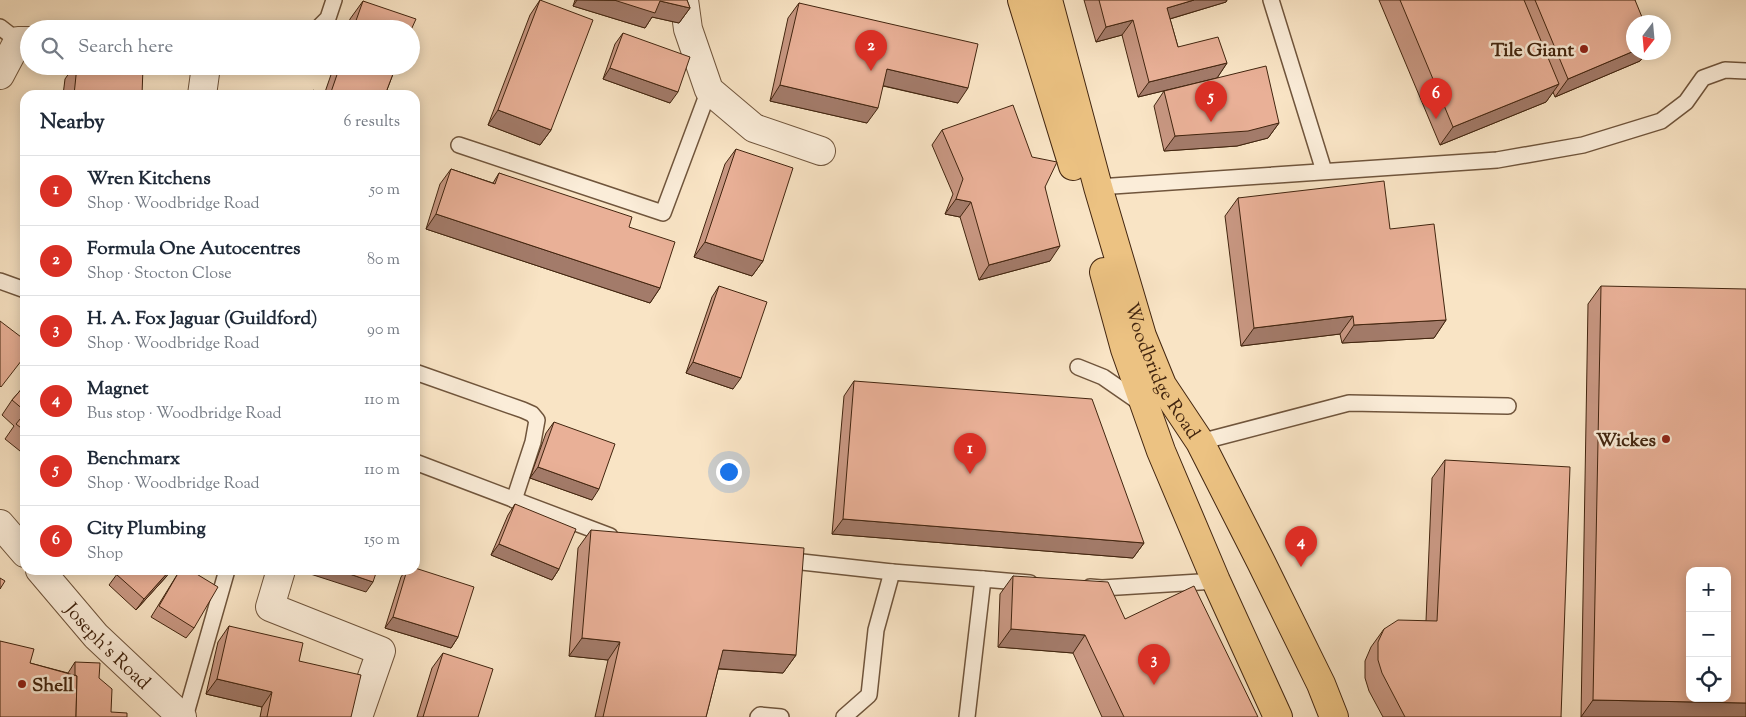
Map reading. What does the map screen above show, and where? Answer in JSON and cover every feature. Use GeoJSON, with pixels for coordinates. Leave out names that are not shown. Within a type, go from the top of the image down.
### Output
{"type":"FeatureCollection","features":[{"type":"Feature","properties":{"kind":"main road","name":"Woodbridge Road"},"geometry":{"type":"LineString","coordinates":[[1022,0],[1065,136],[1125,349],[1161,451],[1216,581],[1278,717]]}},
{"type":"Feature","properties":{"kind":"main road","name":"Woodbridge Road"},"geometry":{"type":"LineString","coordinates":[[1048,0],[1098,187],[1142,336],[1162,385],[1200,442],[1321,684],[1334,717]]}},
{"type":"Feature","properties":{"kind":"main road"},"geometry":{"type":"LineString","coordinates":[[1321,684],[1341,717]]}},
{"type":"Feature","properties":{"kind":"street"},"geometry":{"type":"LineString","coordinates":[[684,0],[688,29],[709,90],[754,128],[820,151]]}},
{"type":"Feature","properties":{"kind":"street"},"geometry":{"type":"LineString","coordinates":[[0,75],[15,36]]}},
{"type":"Feature","properties":{"kind":"street"},"geometry":{"type":"LineString","coordinates":[[203,90],[205,75]]}},
{"type":"Feature","properties":{"kind":"street"},"geometry":{"type":"LineString","coordinates":[[0,524],[20,547]]}},
{"type":"Feature","properties":{"kind":"street","name":"Joseph's Road"},"geometry":{"type":"LineString","coordinates":[[44,575],[96,636],[184,717]]}},
{"type":"Feature","properties":{"kind":"street"},"geometry":{"type":"LineString","coordinates":[[280,575],[270,607],[380,651],[358,717]]}},
{"type":"Feature","properties":{"kind":"lane"},"geometry":{"type":"LineString","coordinates":[[326,20],[334,0]]}},
{"type":"Feature","properties":{"kind":"lane"},"geometry":{"type":"LineString","coordinates":[[1272,0],[1324,171]]}},
{"type":"Feature","properties":{"kind":"lane"},"geometry":{"type":"LineString","coordinates":[[1098,187],[1497,160],[1584,145],[1661,121],[1686,102],[1703,78],[1725,70],[1746,71]]}},
{"type":"Feature","properties":{"kind":"lane"},"geometry":{"type":"LineString","coordinates":[[459,145],[663,212],[709,90]]}},
{"type":"Feature","properties":{"kind":"lane"},"geometry":{"type":"LineString","coordinates":[[0,281],[20,288]]}},
{"type":"Feature","properties":{"kind":"lane"},"geometry":{"type":"LineString","coordinates":[[1078,367],[1103,377],[1145,406]]}},
{"type":"Feature","properties":{"kind":"lane"},"geometry":{"type":"LineString","coordinates":[[420,374],[523,410],[532,414],[537,420],[533,442],[514,500]]}},
{"type":"Feature","properties":{"kind":"lane"},"geometry":{"type":"LineString","coordinates":[[1200,442],[1349,402],[1508,406]]}},
{"type":"Feature","properties":{"kind":"lane"},"geometry":{"type":"LineString","coordinates":[[420,464],[602,534],[620,538]]}},
{"type":"Feature","properties":{"kind":"lane"},"geometry":{"type":"LineString","coordinates":[[774,559],[892,572],[1042,583]]}},
{"type":"Feature","properties":{"kind":"lane"},"geometry":{"type":"LineString","coordinates":[[844,717],[869,695],[876,630],[892,572]]}},
{"type":"Feature","properties":{"kind":"lane"},"geometry":{"type":"LineString","coordinates":[[184,717],[226,575]]}},
{"type":"Feature","properties":{"kind":"lane"},"geometry":{"type":"LineString","coordinates":[[967,717],[983,579]]}},
{"type":"Feature","properties":{"kind":"lane"},"geometry":{"type":"LineString","coordinates":[[1072,586],[1102,588],[1216,581]]}},
{"type":"Feature","properties":{"kind":"lane"},"geometry":{"type":"LineString","coordinates":[[758,717],[760,715],[782,717]]}},
{"type":"Feature","properties":{"kind":"building"},"geometry":{"type":"Polygon","coordinates":[[[540,0],[593,20],[551,130],[498,110],[540,0]]]}},
{"type":"Feature","properties":{"kind":"building"},"geometry":{"type":"Polygon","coordinates":[[[614,0],[687,0],[690,8],[660,1],[655,13],[614,0]]]}},
{"type":"Feature","properties":{"kind":"building"},"geometry":{"type":"Polygon","coordinates":[[[1099,0],[1194,0],[1167,8],[1178,47],[1218,37],[1227,63],[1149,82],[1133,20],[1106,27],[1099,0]]]}},
{"type":"Feature","properties":{"kind":"building"},"geometry":{"type":"Polygon","coordinates":[[[1400,0],[1524,0],[1559,84],[1453,127],[1400,0]]]}},
{"type":"Feature","properties":{"kind":"building","name":"Tile Giant"},"geometry":{"type":"Polygon","coordinates":[[[1535,0],[1635,0],[1641,15],[1626,15],[1626,54],[1568,79],[1535,0]]]}},
{"type":"Feature","properties":{"kind":"building"},"geometry":{"type":"Polygon","coordinates":[[[363,1],[416,19],[416,20],[356,20],[363,1]]]}},
{"type":"Feature","properties":{"kind":"building"},"geometry":{"type":"Polygon","coordinates":[[[799,3],[978,44],[968,88],[887,69],[878,108],[780,85],[799,3]]]}},
{"type":"Feature","properties":{"kind":"building"},"geometry":{"type":"Polygon","coordinates":[[[623,33],[690,57],[678,92],[610,68],[623,33]]]}},
{"type":"Feature","properties":{"kind":"building"},"geometry":{"type":"Polygon","coordinates":[[[1266,66],[1279,123],[1248,131],[1175,136],[1164,91],[1266,66]]]}},
{"type":"Feature","properties":{"kind":"building"},"geometry":{"type":"Polygon","coordinates":[[[76,75],[143,75],[142,90],[75,90],[76,75]]]}},
{"type":"Feature","properties":{"kind":"building"},"geometry":{"type":"Polygon","coordinates":[[[337,75],[393,75],[387,90],[332,90],[337,75]]]}},
{"type":"Feature","properties":{"kind":"building"},"geometry":{"type":"Polygon","coordinates":[[[1013,105],[1032,157],[1057,162],[1045,187],[1060,246],[989,265],[971,202],[956,199],[963,179],[942,130],[1013,105]]]}},
{"type":"Feature","properties":{"kind":"building"},"geometry":{"type":"Polygon","coordinates":[[[736,149],[793,168],[763,261],[705,242],[736,149]]]}},
{"type":"Feature","properties":{"kind":"building"},"geometry":{"type":"Polygon","coordinates":[[[451,169],[495,184],[499,173],[632,217],[629,227],[675,242],[660,288],[436,214],[451,169]]]}},
{"type":"Feature","properties":{"kind":"building"},"geometry":{"type":"Polygon","coordinates":[[[1384,181],[1390,229],[1434,224],[1446,320],[1354,325],[1353,316],[1254,328],[1238,198],[1384,181]]]}},
{"type":"Feature","properties":{"kind":"building"},"geometry":{"type":"Polygon","coordinates":[[[719,286],[767,302],[741,378],[693,362],[719,286]]]}},
{"type":"Feature","properties":{"kind":"building","name":"Wickes"},"geometry":{"type":"Polygon","coordinates":[[[1601,286],[1746,289],[1746,703],[1695,702],[1731,702],[1731,567],[1686,567],[1686,702],[1593,700],[1601,286]]]}},
{"type":"Feature","properties":{"kind":"building"},"geometry":{"type":"Polygon","coordinates":[[[0,321],[20,336],[20,362],[0,386],[0,321]]]}},
{"type":"Feature","properties":{"kind":"building"},"geometry":{"type":"Polygon","coordinates":[[[854,381],[1092,399],[1144,543],[843,519],[854,381]]]}},
{"type":"Feature","properties":{"kind":"building"},"geometry":{"type":"Polygon","coordinates":[[[20,391],[20,407],[12,400],[20,391]]]}},
{"type":"Feature","properties":{"kind":"building"},"geometry":{"type":"Polygon","coordinates":[[[20,419],[20,427],[16,424],[20,419]]]}},
{"type":"Feature","properties":{"kind":"building"},"geometry":{"type":"Polygon","coordinates":[[[554,422],[615,444],[599,489],[538,467],[554,422]]]}},
{"type":"Feature","properties":{"kind":"building"},"geometry":{"type":"Polygon","coordinates":[[[1445,460],[1570,467],[1561,717],[1405,717],[1382,673],[1378,660],[1378,642],[1384,629],[1398,620],[1437,621],[1445,460]]]}},
{"type":"Feature","properties":{"kind":"building"},"geometry":{"type":"Polygon","coordinates":[[[515,504],[576,529],[559,569],[499,544],[515,504]]]}},
{"type":"Feature","properties":{"kind":"building"},"geometry":{"type":"Polygon","coordinates":[[[591,530],[804,548],[796,655],[723,650],[706,717],[603,717],[620,642],[582,638],[591,530]]]}},
{"type":"Feature","properties":{"kind":"building"},"geometry":{"type":"Polygon","coordinates":[[[420,570],[474,587],[458,637],[393,617],[406,575],[420,575],[420,570]]]}},
{"type":"Feature","properties":{"kind":"building"},"geometry":{"type":"Polygon","coordinates":[[[117,575],[166,575],[144,599],[117,575]]]}},
{"type":"Feature","properties":{"kind":"building"},"geometry":{"type":"Polygon","coordinates":[[[177,575],[198,575],[218,587],[194,628],[159,606],[177,575]]]}},
{"type":"Feature","properties":{"kind":"building"},"geometry":{"type":"Polygon","coordinates":[[[353,575],[375,575],[373,582],[353,575]]]}},
{"type":"Feature","properties":{"kind":"building"},"geometry":{"type":"Polygon","coordinates":[[[1013,576],[1108,582],[1125,619],[1194,586],[1258,717],[1124,717],[1085,635],[1011,629],[1013,576]]]}},
{"type":"Feature","properties":{"kind":"building"},"geometry":{"type":"Polygon","coordinates":[[[0,578],[5,581],[0,589],[0,578]]]}},
{"type":"Feature","properties":{"kind":"building"},"geometry":{"type":"Polygon","coordinates":[[[229,626],[303,643],[299,661],[361,675],[351,717],[267,717],[272,692],[217,679],[229,626]]]}},
{"type":"Feature","properties":{"kind":"building"},"geometry":{"type":"Polygon","coordinates":[[[0,641],[34,649],[30,663],[77,676],[76,717],[0,717],[0,641]]]}},
{"type":"Feature","properties":{"kind":"building"},"geometry":{"type":"Polygon","coordinates":[[[443,653],[493,669],[478,717],[423,717],[443,653]]]}},
{"type":"Feature","properties":{"kind":"building"},"geometry":{"type":"Polygon","coordinates":[[[75,662],[100,663],[99,678],[112,689],[111,712],[127,713],[127,717],[76,717],[77,676],[75,675],[75,662]]]}},
{"type":"Feature","properties":{"kind":"place","name":"Tile Giant"},"geometry":{"type":"Point","coordinates":[1584,49]}},
{"type":"Feature","properties":{"kind":"place","name":"Formula One Autocentres"},"geometry":{"type":"Point","coordinates":[871,71]}},
{"type":"Feature","properties":{"kind":"place","name":"City Plumbing"},"geometry":{"type":"Point","coordinates":[1436,119]}},
{"type":"Feature","properties":{"kind":"place","name":"Benchmarx"},"geometry":{"type":"Point","coordinates":[1211,122]}},
{"type":"Feature","properties":{"kind":"place","name":"Wickes"},"geometry":{"type":"Point","coordinates":[1666,439]}},
{"type":"Feature","properties":{"kind":"place","name":"Wren Kitchens"},"geometry":{"type":"Point","coordinates":[970,474]}},
{"type":"Feature","properties":{"kind":"place","name":"Magnet"},"geometry":{"type":"Point","coordinates":[1301,567]}},
{"type":"Feature","properties":{"kind":"place","name":"Shell"},"geometry":{"type":"Point","coordinates":[22,684]}},
{"type":"Feature","properties":{"kind":"place","name":"H. A. Fox Jaguar (Guildford)"},"geometry":{"type":"Point","coordinates":[1154,685]}}]}
